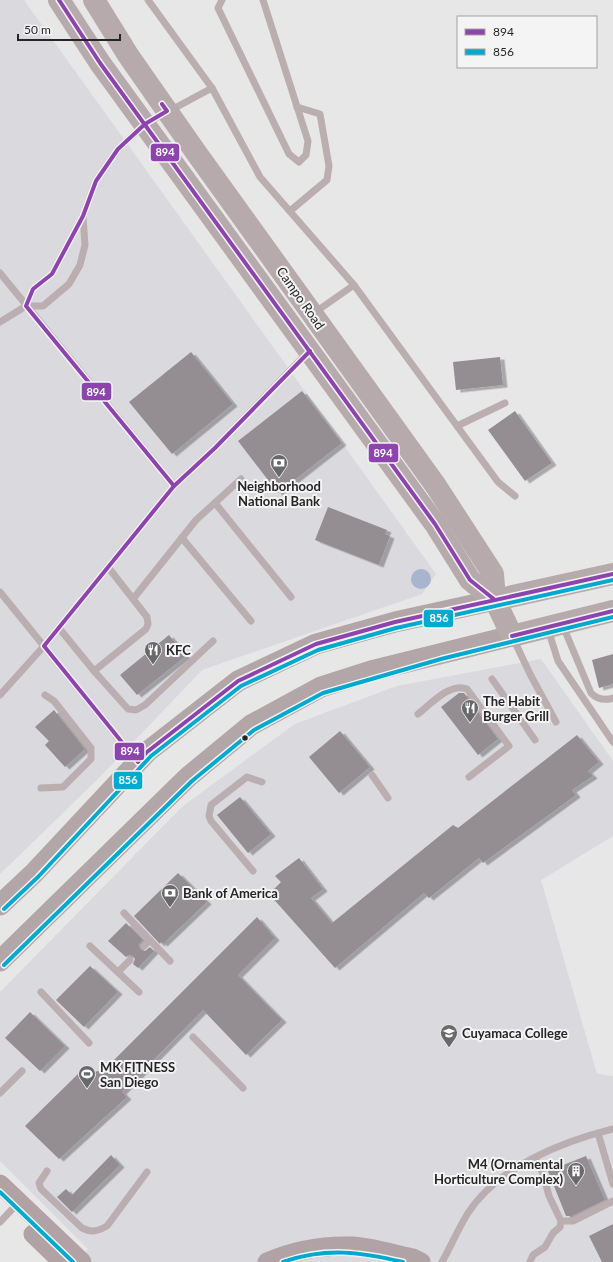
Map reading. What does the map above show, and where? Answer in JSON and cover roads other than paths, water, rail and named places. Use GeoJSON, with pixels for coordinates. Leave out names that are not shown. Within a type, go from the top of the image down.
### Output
{"type":"FeatureCollection","features":[{"type":"Feature","properties":{"kind":"highway","name":"Campo Road"},"geometry":{"type":"LineString","coordinates":[[59,0],[100,63],[435,524],[470,580],[495,600]]}},
{"type":"Feature","properties":{"kind":"highway","name":"Campo Road"},"geometry":{"type":"LineString","coordinates":[[94,0],[128,55],[167,111],[436,486],[493,574],[495,600],[512,636]]}},
{"type":"Feature","properties":{"kind":"highway"},"geometry":{"type":"LineString","coordinates":[[495,600],[613,574]]}},
{"type":"Feature","properties":{"kind":"highway"},"geometry":{"type":"LineString","coordinates":[[512,636],[613,611]]}},
{"type":"Feature","properties":{"kind":"main road"},"geometry":{"type":"LineString","coordinates":[[0,905],[34,873],[147,752],[238,681],[316,644],[395,622],[495,600]]}},
{"type":"Feature","properties":{"kind":"main road"},"geometry":{"type":"LineString","coordinates":[[0,961],[188,777],[251,725],[321,687],[402,663],[512,636]]}},
{"type":"Feature","properties":{"kind":"street"},"geometry":{"type":"LineString","coordinates":[[0,1184],[7,1210],[62,1262]]}},
{"type":"Feature","properties":{"kind":"street"},"geometry":{"type":"LineString","coordinates":[[7,1210],[82,1262]]}},
{"type":"Feature","properties":{"kind":"street"},"geometry":{"type":"LineString","coordinates":[[267,1262],[284,1254],[313,1248],[353,1246],[413,1258],[421,1262]]}},
{"type":"Feature","properties":{"kind":"lane"},"geometry":{"type":"LineString","coordinates":[[148,0],[212,88],[260,177],[354,285],[498,482],[515,496]]}},
{"type":"Feature","properties":{"kind":"lane"},"geometry":{"type":"LineString","coordinates":[[222,0],[218,8],[229,33],[288,154],[299,162],[306,155],[308,141],[263,0]]}},
{"type":"Feature","properties":{"kind":"lane"},"geometry":{"type":"LineString","coordinates":[[26,306],[33,289],[52,274],[83,216],[96,181],[118,149],[145,124],[212,88]]}},
{"type":"Feature","properties":{"kind":"lane"},"geometry":{"type":"LineString","coordinates":[[290,211],[327,180],[329,166],[320,114],[297,107]]}},
{"type":"Feature","properties":{"kind":"lane"},"geometry":{"type":"LineString","coordinates":[[0,322],[26,306],[43,306],[69,284],[80,265],[85,244],[83,216]]}},
{"type":"Feature","properties":{"kind":"lane"},"geometry":{"type":"LineString","coordinates":[[0,273],[174,486]]}},
{"type":"Feature","properties":{"kind":"lane"},"geometry":{"type":"LineString","coordinates":[[312,314],[354,285]]}},
{"type":"Feature","properties":{"kind":"lane"},"geometry":{"type":"LineString","coordinates":[[0,695],[59,628],[174,486],[215,448],[310,351]]}},
{"type":"Feature","properties":{"kind":"lane"},"geometry":{"type":"LineString","coordinates":[[457,426],[505,403]]}},
{"type":"Feature","properties":{"kind":"lane"},"geometry":{"type":"LineString","coordinates":[[133,599],[196,520],[241,479]]}},
{"type":"Feature","properties":{"kind":"lane"},"geometry":{"type":"LineString","coordinates":[[215,503],[291,597]]}},
{"type":"Feature","properties":{"kind":"lane"},"geometry":{"type":"LineString","coordinates":[[182,538],[251,621]]}},
{"type":"Feature","properties":{"kind":"lane"},"geometry":{"type":"LineString","coordinates":[[94,671],[146,629],[148,624],[147,617],[108,567]]}},
{"type":"Feature","properties":{"kind":"lane"},"geometry":{"type":"LineString","coordinates":[[0,592],[138,762]]}},
{"type":"Feature","properties":{"kind":"lane"},"geometry":{"type":"LineString","coordinates":[[555,626],[591,693],[596,698],[607,700],[613,698]]}},
{"type":"Feature","properties":{"kind":"lane"},"geometry":{"type":"LineString","coordinates":[[555,626],[558,661],[613,742]]}},
{"type":"Feature","properties":{"kind":"lane"},"geometry":{"type":"LineString","coordinates":[[59,628],[94,671],[128,709],[136,710],[145,705],[212,641]]}},
{"type":"Feature","properties":{"kind":"lane"},"geometry":{"type":"LineString","coordinates":[[512,636],[530,674],[556,722]]}},
{"type":"Feature","properties":{"kind":"lane"},"geometry":{"type":"LineString","coordinates":[[492,679],[535,740]]}},
{"type":"Feature","properties":{"kind":"lane"},"geometry":{"type":"LineString","coordinates":[[418,714],[453,688],[461,687],[466,689],[509,746],[469,777]]}},
{"type":"Feature","properties":{"kind":"lane"},"geometry":{"type":"LineString","coordinates":[[41,788],[63,788],[91,759],[91,748],[54,701],[46,695]]}},
{"type":"Feature","properties":{"kind":"lane"},"geometry":{"type":"LineString","coordinates":[[372,775],[388,798]]}},
{"type":"Feature","properties":{"kind":"lane"},"geometry":{"type":"LineString","coordinates":[[253,871],[211,821],[209,816],[211,805],[247,777],[262,782]]}},
{"type":"Feature","properties":{"kind":"lane"},"geometry":{"type":"LineString","coordinates":[[124,913],[170,961]]}},
{"type":"Feature","properties":{"kind":"lane"},"geometry":{"type":"LineString","coordinates":[[144,946],[150,940]]}},
{"type":"Feature","properties":{"kind":"lane"},"geometry":{"type":"LineString","coordinates":[[90,946],[139,992]]}},
{"type":"Feature","properties":{"kind":"lane"},"geometry":{"type":"LineString","coordinates":[[118,972],[130,960]]}},
{"type":"Feature","properties":{"kind":"lane"},"geometry":{"type":"LineString","coordinates":[[41,992],[89,1043]]}},
{"type":"Feature","properties":{"kind":"lane"},"geometry":{"type":"LineString","coordinates":[[193,1037],[243,1088]]}},
{"type":"Feature","properties":{"kind":"lane"},"geometry":{"type":"LineString","coordinates":[[0,1093],[22,1071]]}},
{"type":"Feature","properties":{"kind":"lane"},"geometry":{"type":"LineString","coordinates":[[442,1262],[468,1213],[486,1191],[515,1168],[535,1158],[598,1133],[613,1129]]}},
{"type":"Feature","properties":{"kind":"lane"},"geometry":{"type":"LineString","coordinates":[[598,1133],[613,1184]]}},
{"type":"Feature","properties":{"kind":"lane"},"geometry":{"type":"LineString","coordinates":[[530,1262],[533,1255],[540,1252],[553,1233],[560,1227],[561,1221],[549,1196],[543,1174],[535,1158]]}},
{"type":"Feature","properties":{"kind":"lane"},"geometry":{"type":"LineString","coordinates":[[47,1171],[38,1183],[41,1189],[88,1232],[99,1231],[107,1226],[147,1172]]}},
{"type":"Feature","properties":{"kind":"lane"},"geometry":{"type":"LineString","coordinates":[[561,1221],[572,1221],[613,1201]]}},
{"type":"Feature","properties":{"kind":"water"},"geometry":{"type":"Polygon","coordinates":[[[417,569],[425,569],[431,575],[431,583],[425,589],[417,589],[411,583],[411,575],[417,569]]]}},
{"type":"Feature","properties":{"kind":"place","name":"Neighborhood National Bank"},"geometry":{"type":"Point","coordinates":[279,478]}},
{"type":"Feature","properties":{"kind":"place","name":"KFC"},"geometry":{"type":"Point","coordinates":[153,665]}},
{"type":"Feature","properties":{"kind":"place","name":"The Habit Burger Grill"},"geometry":{"type":"Point","coordinates":[470,723]}},
{"type":"Feature","properties":{"kind":"place","name":"Bank of America"},"geometry":{"type":"Point","coordinates":[170,908]}},
{"type":"Feature","properties":{"kind":"place","name":"Cuyamaca College"},"geometry":{"type":"Point","coordinates":[449,1048]}},
{"type":"Feature","properties":{"kind":"place","name":"MK FITNESS San Diego"},"geometry":{"type":"Point","coordinates":[87,1089]}},
{"type":"Feature","properties":{"kind":"place","name":"M4 (Ornamental Horticulture Complex)"},"geometry":{"type":"Point","coordinates":[576,1186]}}]}
